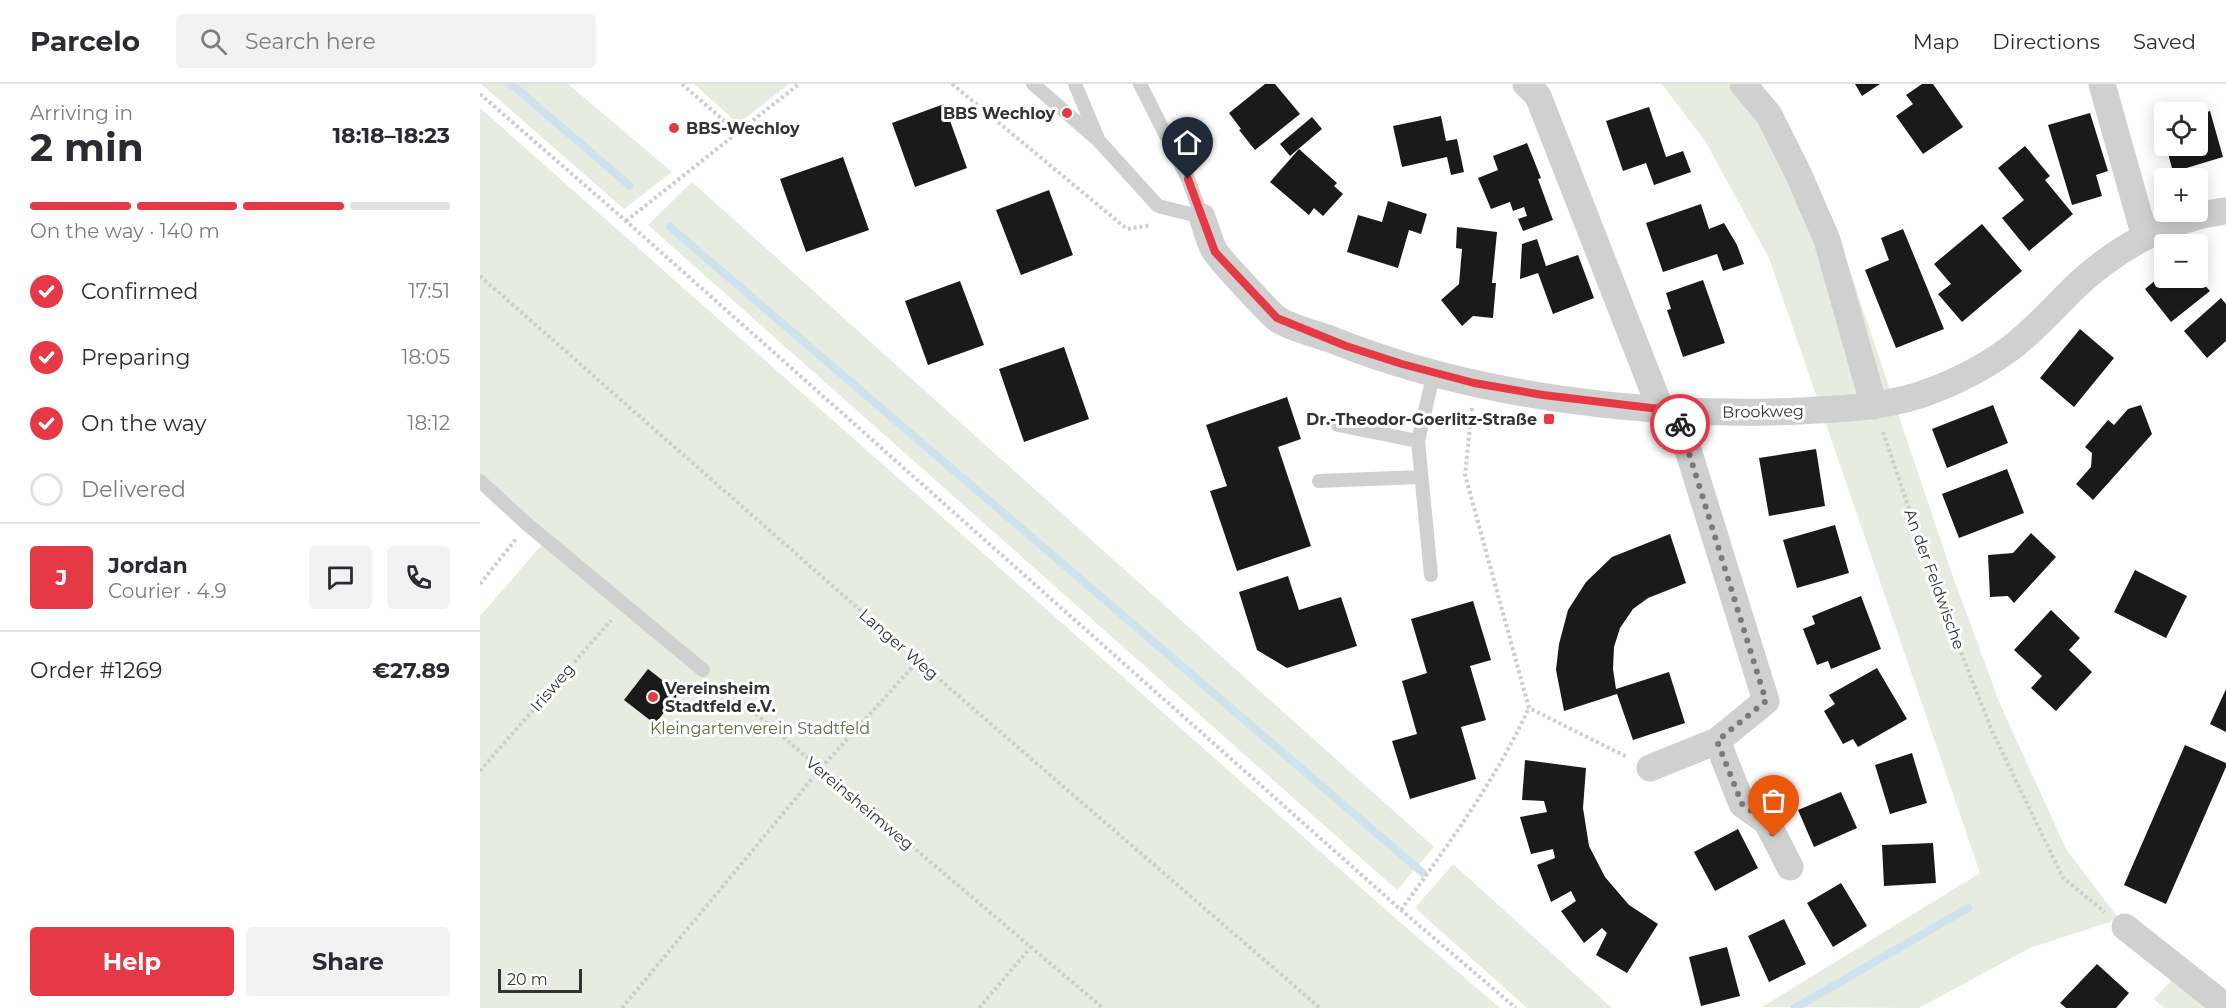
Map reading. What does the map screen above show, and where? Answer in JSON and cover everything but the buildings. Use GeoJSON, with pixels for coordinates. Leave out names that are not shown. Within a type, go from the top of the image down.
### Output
{"type":"FeatureCollection","features":[{"type":"Feature","properties":{"kind":"street"},"geometry":{"type":"LineString","coordinates":[[1526,84],[1538,96],[1669,410],[1766,701],[1717,741],[1650,768]]}},
{"type":"Feature","properties":{"kind":"street"},"geometry":{"type":"LineString","coordinates":[[1743,84],[1769,115],[1798,173],[1827,240],[1874,406]]}},
{"type":"Feature","properties":{"kind":"street"},"geometry":{"type":"LineString","coordinates":[[2102,84],[2145,237]]}},
{"type":"Feature","properties":{"kind":"street","name":"Brookweg"},"geometry":{"type":"LineString","coordinates":[[1202,217],[1215,252],[1277,318],[1346,346],[1474,383],[1543,395],[1669,410],[1779,412],[1874,406],[1935,390],[1978,369],[2028,333],[2076,286],[2101,266],[2145,237],[2179,222],[2226,211]]}},
{"type":"Feature","properties":{"kind":"street"},"geometry":{"type":"LineString","coordinates":[[1717,741],[1742,804],[1767,822],[1790,867]]}},
{"type":"Feature","properties":{"kind":"street"},"geometry":{"type":"LineString","coordinates":[[2125,927],[2226,1007]]}},
{"type":"Feature","properties":{"kind":"lane"},"geometry":{"type":"LineString","coordinates":[[1033,84],[1099,141],[1158,206],[1202,217]]}},
{"type":"Feature","properties":{"kind":"lane"},"geometry":{"type":"LineString","coordinates":[[1075,84],[1099,141]]}},
{"type":"Feature","properties":{"kind":"lane","name":"Brookweg"},"geometry":{"type":"LineString","coordinates":[[1140,84],[1188,179],[1202,217]]}},
{"type":"Feature","properties":{"kind":"lane"},"geometry":{"type":"LineString","coordinates":[[1431,575],[1418,441],[1434,372]]}},
{"type":"Feature","properties":{"kind":"lane"},"geometry":{"type":"LineString","coordinates":[[1338,425],[1418,441]]}},
{"type":"Feature","properties":{"kind":"lane"},"geometry":{"type":"LineString","coordinates":[[1319,481],[1421,477]]}},
{"type":"Feature","properties":{"kind":"lane"},"geometry":{"type":"LineString","coordinates":[[480,481],[528,525],[625,603],[703,670]]}},
{"type":"Feature","properties":{"kind":"path"},"geometry":{"type":"LineString","coordinates":[[682,84],[737,132]]}},
{"type":"Feature","properties":{"kind":"path"},"geometry":{"type":"LineString","coordinates":[[626,221],[799,84]]}},
{"type":"Feature","properties":{"kind":"path"},"geometry":{"type":"LineString","coordinates":[[952,84],[1127,229],[1160,224]]}},
{"type":"Feature","properties":{"kind":"path"},"geometry":{"type":"LineString","coordinates":[[480,94],[1401,910],[1516,1008]]}},
{"type":"Feature","properties":{"kind":"path","name":"Langer Weg"},"geometry":{"type":"LineString","coordinates":[[480,276],[918,661],[1320,1008]]}},
{"type":"Feature","properties":{"kind":"path"},"geometry":{"type":"LineString","coordinates":[[1401,910],[1483,793],[1508,752],[1529,708],[1465,476],[1474,383]]}},
{"type":"Feature","properties":{"kind":"path","name":"An der Feldwische"},"geometry":{"type":"LineString","coordinates":[[1874,406],[1938,594],[1992,731],[2062,878],[2125,927]]}},
{"type":"Feature","properties":{"kind":"path"},"geometry":{"type":"LineString","coordinates":[[480,584],[528,525]]}},
{"type":"Feature","properties":{"kind":"path","name":"Irisweg"},"geometry":{"type":"LineString","coordinates":[[480,771],[625,603]]}},
{"type":"Feature","properties":{"kind":"path"},"geometry":{"type":"LineString","coordinates":[[622,1008],[820,769],[918,661]]}},
{"type":"Feature","properties":{"kind":"path","name":"Vereinsheimweg"},"geometry":{"type":"LineString","coordinates":[[703,670],[1103,1008]]}},
{"type":"Feature","properties":{"kind":"path"},"geometry":{"type":"LineString","coordinates":[[1529,708],[1650,768]]}},
{"type":"Feature","properties":{"kind":"path"},"geometry":{"type":"LineString","coordinates":[[979,1008],[1031,947]]}},
{"type":"Feature","properties":{"kind":"green space"},"geometry":{"type":"Polygon","coordinates":[[[481,84],[568,84],[672,172],[624,209],[481,84]]]}},
{"type":"Feature","properties":{"kind":"green space"},"geometry":{"type":"Polygon","coordinates":[[[694,84],[789,84],[738,124],[694,84]]]}},
{"type":"Feature","properties":{"kind":"green space"},"geometry":{"type":"Polygon","coordinates":[[[1662,84],[1755,84],[1768,101],[1832,217],[1952,574],[2000,704],[2066,849],[2119,919],[2030,948],[1919,1008],[1762,1007],[1980,873],[1769,258],[1705,141],[1662,84]]]}},
{"type":"Feature","properties":{"kind":"green space","name":"Kleingartenverein Stadtfeld"},"geometry":{"type":"Polygon","coordinates":[[[480,108],[1394,917],[1500,1008],[480,1008],[480,616],[546,540],[480,480],[480,108]]]}},
{"type":"Feature","properties":{"kind":"green space"},"geometry":{"type":"Polygon","coordinates":[[[692,182],[1434,847],[1397,890],[648,225],[692,182]]]}},
{"type":"Feature","properties":{"kind":"green space"},"geometry":{"type":"Polygon","coordinates":[[[1453,864],[1612,1008],[1527,1008],[1415,908],[1453,864]]]}},
{"type":"Feature","properties":{"kind":"green space"},"geometry":{"type":"Polygon","coordinates":[[[2180,971],[2226,1008],[2164,1008],[2154,999],[2180,971]]]}},
{"type":"Feature","properties":{"kind":"waterway"},"geometry":{"type":"LineString","coordinates":[[511,84],[630,186]]}},
{"type":"Feature","properties":{"kind":"waterway"},"geometry":{"type":"LineString","coordinates":[[670,227],[1423,873]]}},
{"type":"Feature","properties":{"kind":"waterway"},"geometry":{"type":"LineString","coordinates":[[1795,1008],[1968,908]]}},
{"type":"Feature","properties":{"kind":"way so far"},"geometry":{"type":"LineString","coordinates":[[1680,424],[1766,701],[1717,741],[1742,804],[1767,822],[1774,837]]}},
{"type":"Feature","properties":{"kind":"place","name":"BBS Wechloy"},"geometry":{"type":"Point","coordinates":[1067,113]}},
{"type":"Feature","properties":{"kind":"place","name":"BBS-Wechloy"},"geometry":{"type":"Point","coordinates":[674,128]}},
{"type":"Feature","properties":{"kind":"place","name":"Dr.-Theodor-Goerlitz-Straße"},"geometry":{"type":"Point","coordinates":[1549,419]}},
{"type":"Feature","properties":{"kind":"place","name":"Vereinsheim Stadtfeld e.V."},"geometry":{"type":"Point","coordinates":[653,697]}},
{"type":"Feature","properties":{"kind":"route"},"geometry":{"type":"LineString","coordinates":[[1188,179],[1215,252],[1277,318],[1346,346],[1474,383],[1543,395],[1676,411],[1680,424]]}}]}
